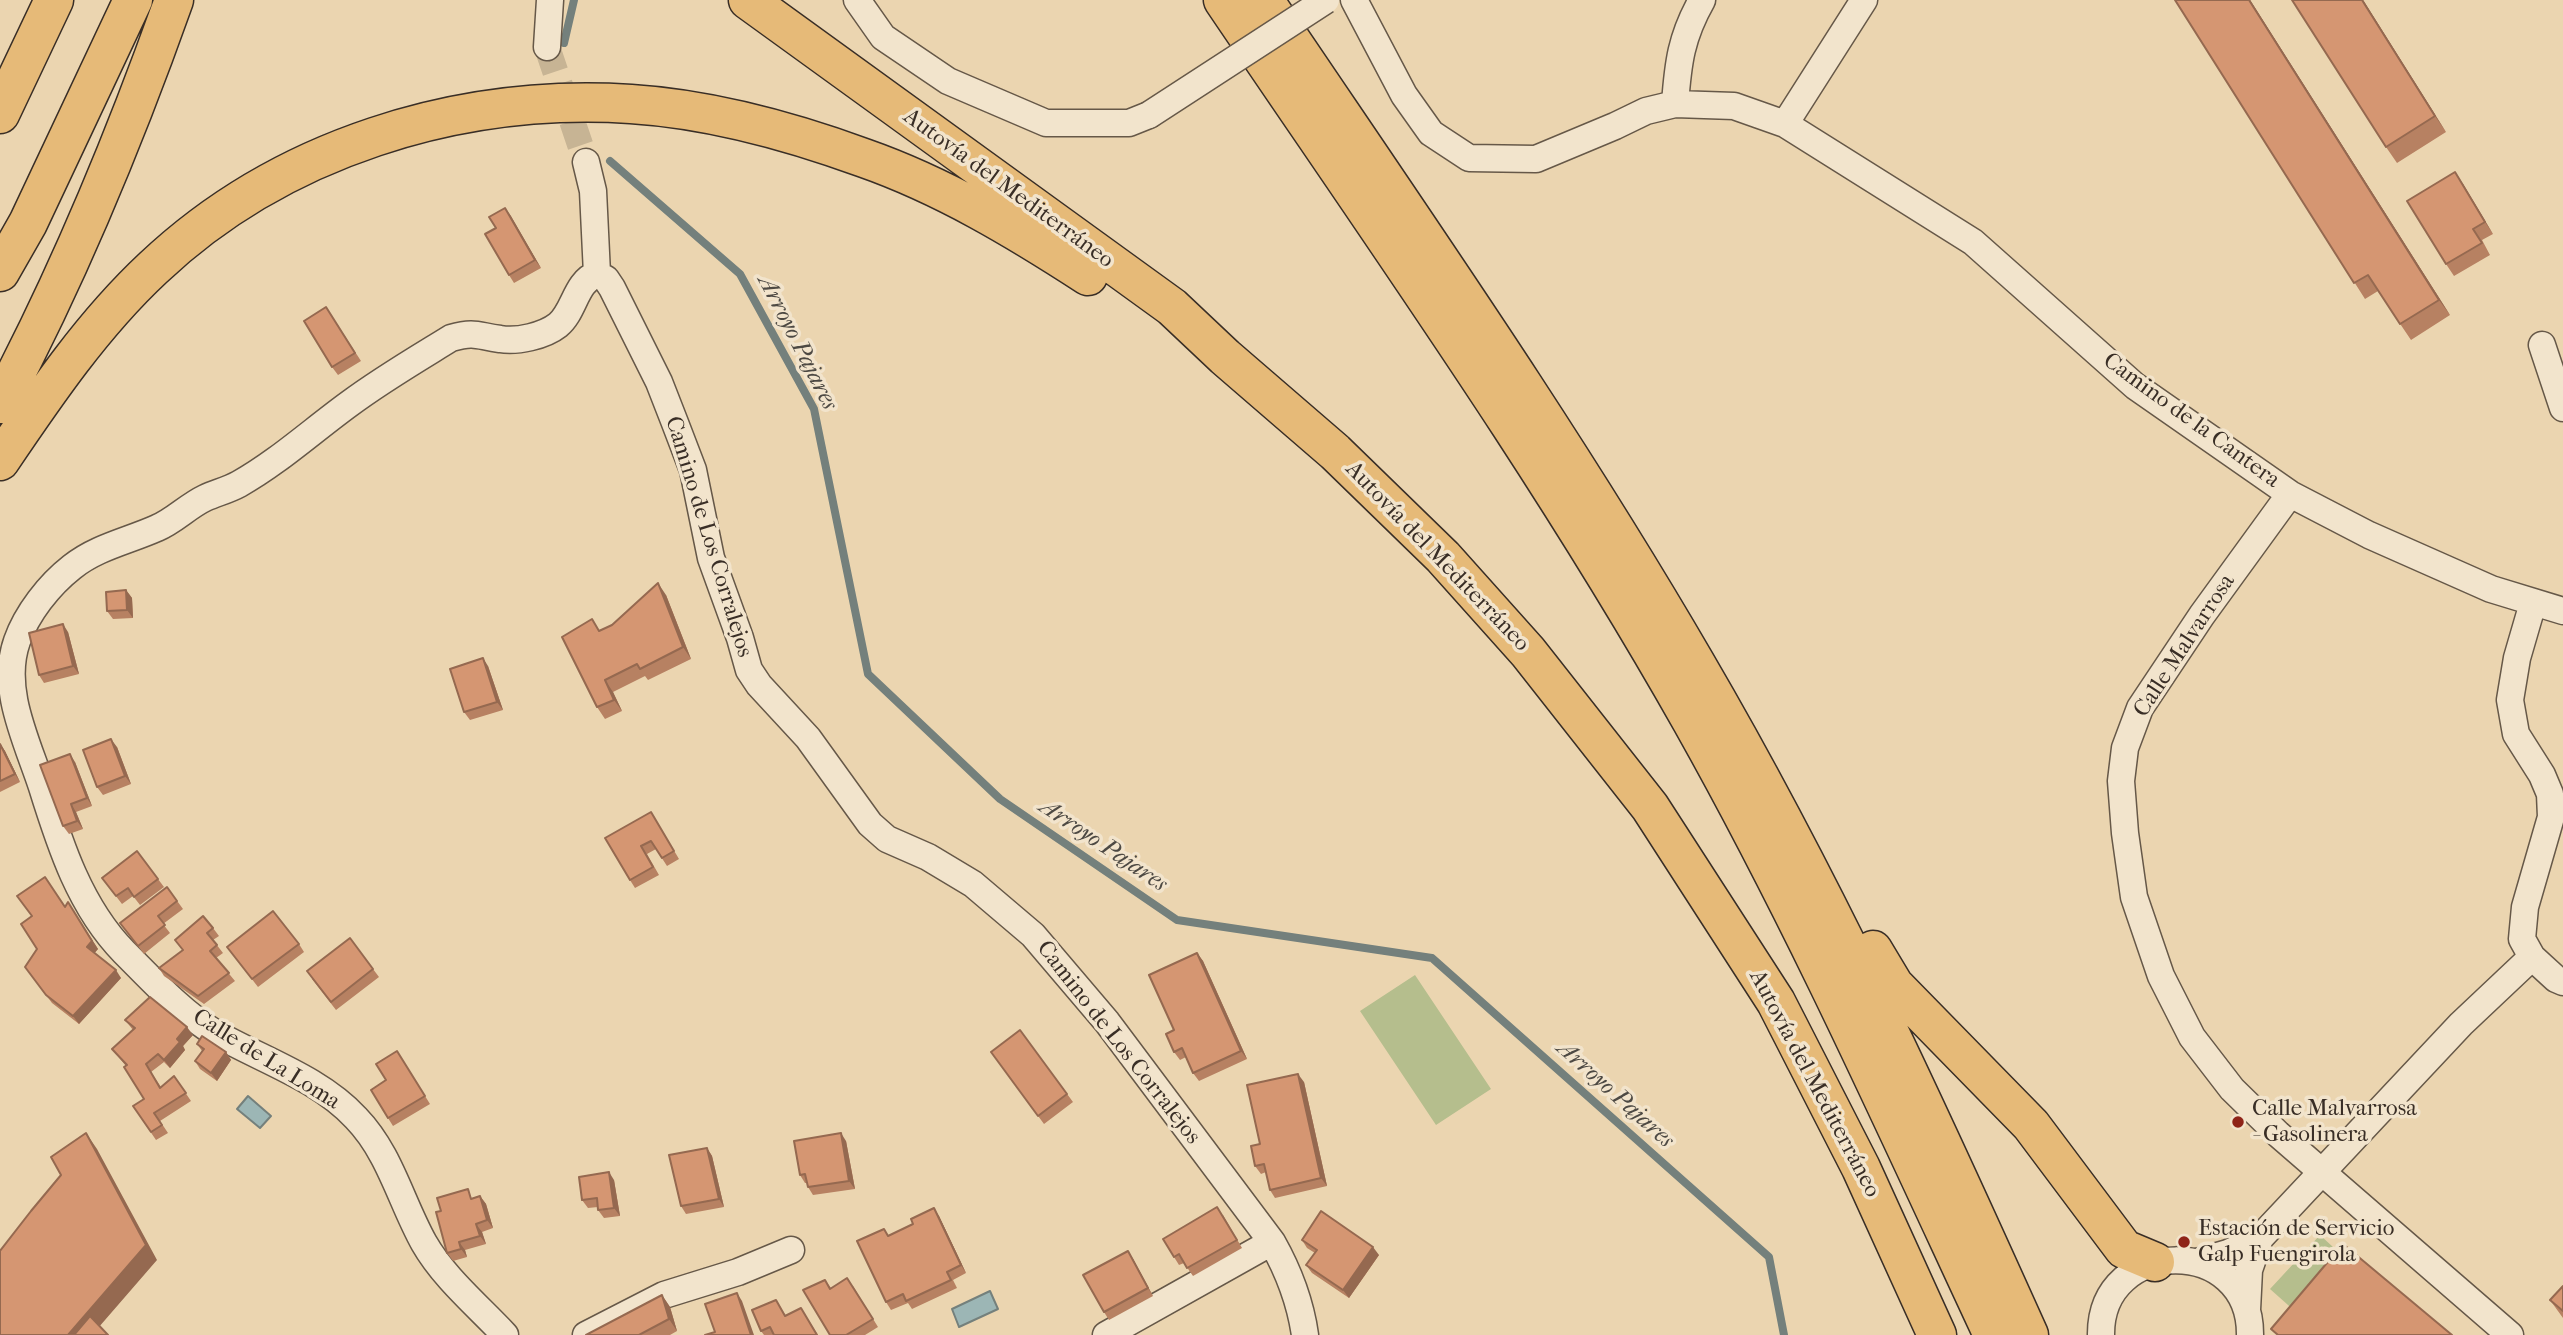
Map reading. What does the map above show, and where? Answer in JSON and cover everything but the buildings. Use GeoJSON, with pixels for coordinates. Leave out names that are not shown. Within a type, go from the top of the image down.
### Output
{"type":"FeatureCollection","features":[{"type":"Feature","properties":{"kind":"highway"},"geometry":{"type":"LineString","coordinates":[[0,114],[54,0]]}},
{"type":"Feature","properties":{"kind":"highway"},"geometry":{"type":"LineString","coordinates":[[0,272],[28,223],[133,0]]}},
{"type":"Feature","properties":{"kind":"highway"},"geometry":{"type":"LineString","coordinates":[[0,404],[32,345],[98,199],[174,0]]}},
{"type":"Feature","properties":{"kind":"highway","name":"Autovía del Mediterráneo"},"geometry":{"type":"LineString","coordinates":[[748,0],[1172,307],[1225,357],[1335,452],[1443,557],[1528,652],[1650,807],[1776,1002],[1861,1168],[1937,1335]]}},
{"type":"Feature","properties":{"kind":"highway"},"geometry":{"type":"LineString","coordinates":[[1223,0],[1489,392],[1629,613],[1751,832],[1838,1003],[1993,1335]]}},
{"type":"Feature","properties":{"kind":"highway"},"geometry":{"type":"LineString","coordinates":[[1264,0],[1576,468],[1695,662],[1802,855],[1859,966],[2029,1335]]}},
{"type":"Feature","properties":{"kind":"highway"},"geometry":{"type":"LineString","coordinates":[[0,461],[47,392],[99,324],[153,267],[215,218],[285,174],[356,143],[426,121],[494,108],[559,103],[631,104],[710,114],[790,134],[866,158],[932,187],[1015,229],[1160,323],[1225,357]]}},
{"type":"Feature","properties":{"kind":"highway"},"geometry":{"type":"LineString","coordinates":[[1802,855],[1841,897],[1894,985],[2031,1125],[2124,1249],[2155,1262]]}},
{"type":"Feature","properties":{"kind":"street"},"geometry":{"type":"LineString","coordinates":[[547,47],[550,0]]}},
{"type":"Feature","properties":{"kind":"street"},"geometry":{"type":"LineString","coordinates":[[857,0],[883,37],[948,81],[1046,123],[1129,123],[1149,115],[1326,0]]}},
{"type":"Feature","properties":{"kind":"street","name":"Camino de la Cantera"},"geometry":{"type":"LineString","coordinates":[[1354,0],[1404,95],[1431,134],[1469,158],[1536,159],[1646,111],[1675,104],[1734,106],[1785,124],[1973,242],[2135,386],[2290,494],[2369,535],[2491,589],[2563,611]]}},
{"type":"Feature","properties":{"kind":"street"},"geometry":{"type":"LineString","coordinates":[[1675,104],[1678,58],[1691,20],[1702,0]]}},
{"type":"Feature","properties":{"kind":"street"},"geometry":{"type":"LineString","coordinates":[[1785,124],[1864,0]]}},
{"type":"Feature","properties":{"kind":"street"},"geometry":{"type":"LineString","coordinates":[[586,162],[593,191],[597,274]]}},
{"type":"Feature","properties":{"kind":"street","name":"Calle de La Loma"},"geometry":{"type":"LineString","coordinates":[[505,1335],[436,1261],[424,1244],[382,1154],[354,1115],[295,1074],[199,1021],[121,950],[90,908],[68,862],[14,700],[11,669],[18,641],[32,612],[52,586],[85,557],[160,527],[204,498],[237,486],[295,446],[349,403],[451,338],[482,334],[500,340],[519,339],[538,335],[558,326],[586,279],[597,274]]}},
{"type":"Feature","properties":{"kind":"street","name":"Camino de Los Corralejos"},"geometry":{"type":"LineString","coordinates":[[597,274],[606,279],[612,288],[659,383],[675,423],[692,470],[711,558],[749,670],[759,685],[808,738],[870,824],[887,839],[928,857],[974,884],[1032,935],[1107,1023],[1272,1242],[1288,1271],[1301,1305],[1305,1335]]}},
{"type":"Feature","properties":{"kind":"street"},"geometry":{"type":"LineString","coordinates":[[2542,345],[2563,408]]}},
{"type":"Feature","properties":{"kind":"street","name":"Calle Malvarrosa"},"geometry":{"type":"LineString","coordinates":[[2290,494],[2202,615],[2140,708],[2125,748],[2121,781],[2134,897],[2161,976],[2192,1037],[2232,1089],[2278,1134],[2510,1335]]}},
{"type":"Feature","properties":{"kind":"street"},"geometry":{"type":"LineString","coordinates":[[2533,603],[2517,658],[2510,700],[2516,734],[2542,775],[2550,794],[2551,817],[2525,907],[2522,939],[2532,957],[2563,982]]}},
{"type":"Feature","properties":{"kind":"street"},"geometry":{"type":"LineString","coordinates":[[2197,1262],[2228,1253],[2260,1238],[2461,1024],[2532,957]]}},
{"type":"Feature","properties":{"kind":"street"},"geometry":{"type":"LineString","coordinates":[[2248,1322],[2249,1270],[2260,1238]]}},
{"type":"Feature","properties":{"kind":"street"},"geometry":{"type":"LineString","coordinates":[[1106,1335],[1272,1242]]}},
{"type":"Feature","properties":{"kind":"street"},"geometry":{"type":"LineString","coordinates":[[586,1335],[664,1295],[738,1272],[791,1250]]}},
{"type":"Feature","properties":{"kind":"street"},"geometry":{"type":"LineString","coordinates":[[2101,1335],[2103,1315],[2112,1293],[2129,1275],[2155,1262],[2181,1259],[2213,1269],[2228,1280],[2239,1294],[2248,1322]]}},
{"type":"Feature","properties":{"kind":"green space"},"geometry":{"type":"Polygon","coordinates":[[[1415,975],[1491,1089],[1436,1125],[1360,1011],[1415,975]]]}},
{"type":"Feature","properties":{"kind":"green space"},"geometry":{"type":"Polygon","coordinates":[[[2320,1235],[2346,1259],[2297,1313],[2270,1289],[2320,1235]]]}},
{"type":"Feature","properties":{"kind":"water"},"geometry":{"type":"Polygon","coordinates":[[[248,1096],[271,1116],[260,1128],[237,1109],[248,1096]]]}},
{"type":"Feature","properties":{"kind":"water"},"geometry":{"type":"Polygon","coordinates":[[[990,1291],[998,1309],[959,1327],[952,1309],[990,1291]]]}},
{"type":"Feature","properties":{"kind":"waterway","name":"Arroyo Pajares"},"geometry":{"type":"LineString","coordinates":[[564,43],[574,0]]}},
{"type":"Feature","properties":{"kind":"waterway","name":"Arroyo Pajares"},"geometry":{"type":"LineString","coordinates":[[610,161],[740,274],[814,409],[868,674],[1000,799],[1177,920],[1432,958],[1769,1257],[1784,1335]]}},
{"type":"Feature","properties":{"kind":"tunnel"},"geometry":{"type":"LineString","coordinates":[[547,47],[586,162]]}},
{"type":"Feature","properties":{"kind":"place","name":"Calle Malvarrosa - Gasolinera"},"geometry":{"type":"Point","coordinates":[2238,1122]}},
{"type":"Feature","properties":{"kind":"place","name":"Estación de Servicio Galp Fuengirola"},"geometry":{"type":"Point","coordinates":[2184,1242]}}]}
